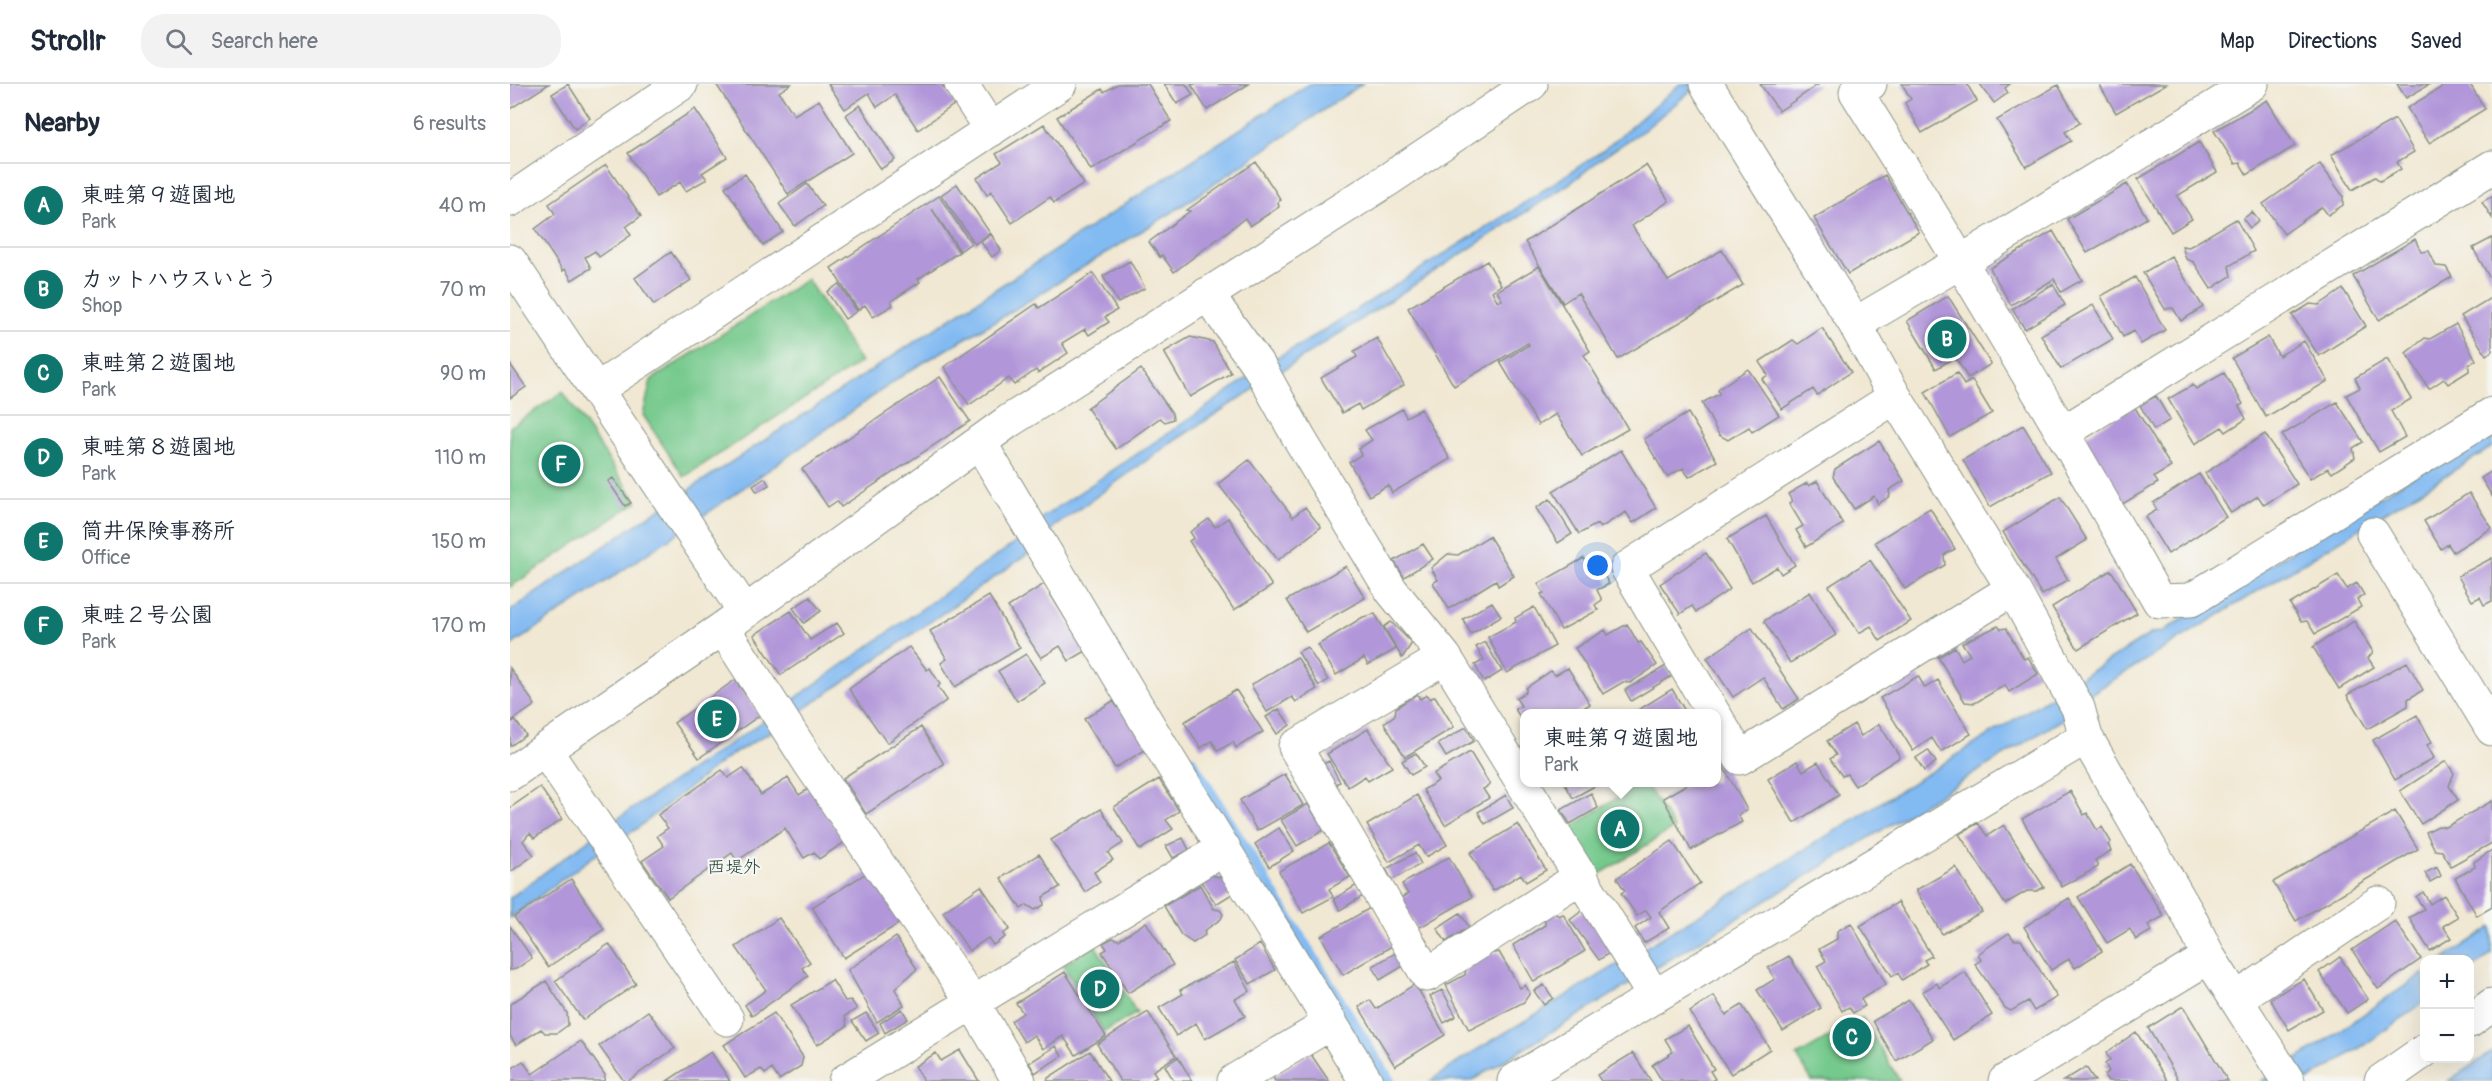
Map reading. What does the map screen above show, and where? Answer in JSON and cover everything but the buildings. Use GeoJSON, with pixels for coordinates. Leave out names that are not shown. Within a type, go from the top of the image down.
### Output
{"type":"FeatureCollection","features":[{"type":"Feature","properties":{"kind":"street"},"geometry":{"type":"LineString","coordinates":[[510,200],[681,84]]}},
{"type":"Feature","properties":{"kind":"street"},"geometry":{"type":"LineString","coordinates":[[961,84],[991,130]]}},
{"type":"Feature","properties":{"kind":"street"},"geometry":{"type":"LineString","coordinates":[[596,390],[1060,84]]}},
{"type":"Feature","properties":{"kind":"street"},"geometry":{"type":"LineString","coordinates":[[510,774],[734,620],[1009,421],[1389,179],[1529,84]]}},
{"type":"Feature","properties":{"kind":"street"},"geometry":{"type":"LineString","coordinates":[[1869,84],[1856,92],[1962,261],[2064,432],[2159,602],[2191,600],[2492,414]]}},
{"type":"Feature","properties":{"kind":"street"},"geometry":{"type":"LineString","coordinates":[[1855,324],[2252,84]]}},
{"type":"Feature","properties":{"kind":"street"},"geometry":{"type":"LineString","coordinates":[[1707,85],[1855,324],[1895,397],[2013,589],[2209,957],[2283,1074]]}},
{"type":"Feature","properties":{"kind":"street"},"geometry":{"type":"LineString","coordinates":[[2064,432],[2492,168]]}},
{"type":"Feature","properties":{"kind":"street"},"geometry":{"type":"LineString","coordinates":[[514,277],[596,390],[690,530],[781,718],[973,1003],[1019,1081]]}},
{"type":"Feature","properties":{"kind":"street"},"geometry":{"type":"LineString","coordinates":[[1207,294],[1266,378],[1299,438],[1391,590],[1445,657],[1520,777]]}},
{"type":"Feature","properties":{"kind":"street"},"geometry":{"type":"LineString","coordinates":[[1711,709],[1627,568],[1895,397]]}},
{"type":"Feature","properties":{"kind":"street"},"geometry":{"type":"LineString","coordinates":[[980,443],[1366,1081]]}},
{"type":"Feature","properties":{"kind":"street"},"geometry":{"type":"LineString","coordinates":[[2373,534],[2492,729]]}},
{"type":"Feature","properties":{"kind":"street"},"geometry":{"type":"LineString","coordinates":[[1721,726],[1740,758],[2013,589]]}},
{"type":"Feature","properties":{"kind":"street"},"geometry":{"type":"LineString","coordinates":[[1445,657],[1295,747],[1427,975],[1582,876]]}},
{"type":"Feature","properties":{"kind":"street"},"geometry":{"type":"LineString","coordinates":[[1514,1081],[1641,975],[2076,709]]}},
{"type":"Feature","properties":{"kind":"street"},"geometry":{"type":"LineString","coordinates":[[545,750],[727,1019]]}},
{"type":"Feature","properties":{"kind":"street"},"geometry":{"type":"LineString","coordinates":[[1526,787],[1641,975]]}},
{"type":"Feature","properties":{"kind":"street"},"geometry":{"type":"LineString","coordinates":[[845,1081],[1224,848]]}},
{"type":"Feature","properties":{"kind":"street"},"geometry":{"type":"LineString","coordinates":[[2236,999],[2378,903]]}},
{"type":"Feature","properties":{"kind":"street"},"geometry":{"type":"LineString","coordinates":[[2005,1081],[2209,957]]}},
{"type":"Feature","properties":{"kind":"street"},"geometry":{"type":"LineString","coordinates":[[2474,1018],[2492,1005]]}},
{"type":"Feature","properties":{"kind":"street"},"geometry":{"type":"LineString","coordinates":[[1234,1081],[1331,1023]]}},
{"type":"Feature","properties":{"kind":"street"},"geometry":{"type":"LineString","coordinates":[[2381,1081],[2420,1054]]}},
{"type":"Feature","properties":{"kind":"green space"},"geometry":{"type":"Polygon","coordinates":[[[807,279],[861,362],[684,477],[643,415],[651,380],[807,279]]]}},
{"type":"Feature","properties":{"kind":"green space"},"geometry":{"type":"Polygon","coordinates":[[[563,392],[637,502],[510,587],[510,427],[563,392]]]}},
{"type":"Feature","properties":{"kind":"green space"},"geometry":{"type":"Polygon","coordinates":[[[1634,787],[1648,787],[1674,828],[1597,876],[1567,830],[1634,787]]]}},
{"type":"Feature","properties":{"kind":"green space"},"geometry":{"type":"Polygon","coordinates":[[[1095,945],[1137,1013],[1104,1032],[1063,965],[1095,945]]]}},
{"type":"Feature","properties":{"kind":"green space"},"geometry":{"type":"Polygon","coordinates":[[[1862,1018],[1900,1081],[1812,1081],[1797,1056],[1862,1018]]]}},
{"type":"Feature","properties":{"kind":"water"},"geometry":{"type":"Polygon","coordinates":[[[1309,84],[1362,84],[1171,213],[1004,316],[909,371],[709,512],[510,646],[510,611],[641,521],[1309,84]]]}},
{"type":"Feature","properties":{"kind":"water"},"geometry":{"type":"Polygon","coordinates":[[[1680,84],[1699,84],[1644,130],[1602,158],[1572,182],[1168,445],[1054,527],[1035,549],[777,728],[728,757],[635,830],[594,856],[510,918],[510,898],[617,819],[756,726],[1026,535],[1043,517],[1274,359],[1302,344],[1509,213],[1605,149],[1680,84]]]}},
{"type":"Feature","properties":{"kind":"water"},"geometry":{"type":"Polygon","coordinates":[[[2492,427],[2492,447],[2087,696],[2065,718],[1471,1081],[1430,1081],[2152,633],[2162,632],[2492,427]]]}},
{"type":"Feature","properties":{"kind":"water"},"geometry":{"type":"Polygon","coordinates":[[[2492,927],[2492,954],[2474,967],[2474,955],[2450,955],[2492,927]]]}},
{"type":"Feature","properties":{"kind":"water"},"geometry":{"type":"Polygon","coordinates":[[[2420,976],[2420,1005],[2366,1044],[2307,1081],[2261,1081],[2304,1055],[2420,976]]]}},
{"type":"Feature","properties":{"kind":"water"},"geometry":{"type":"Polygon","coordinates":[[[2492,1052],[2492,1081],[2448,1081],[2492,1052]]]}},
{"type":"Feature","properties":{"kind":"waterway"},"geometry":{"type":"LineString","coordinates":[[1190,760],[1389,1081]]}},
{"type":"Feature","properties":{"kind":"place","name":"カットハウスいとう"},"geometry":{"type":"Point","coordinates":[1947,339]}},
{"type":"Feature","properties":{"kind":"place","name":"東畦２号公園"},"geometry":{"type":"Point","coordinates":[561,464]}},
{"type":"Feature","properties":{"kind":"place","name":"筒井保険事務所"},"geometry":{"type":"Point","coordinates":[717,719]}},
{"type":"Feature","properties":{"kind":"place","name":"東畦第９遊園地"},"geometry":{"type":"Point","coordinates":[1620,829]}},
{"type":"Feature","properties":{"kind":"place","name":"東畦第８遊園地"},"geometry":{"type":"Point","coordinates":[1100,989]}},
{"type":"Feature","properties":{"kind":"place","name":"東畦第２遊園地"},"geometry":{"type":"Point","coordinates":[1852,1037]}},
{"type":"Feature","properties":{"kind":"district","name":"西堤外"},"geometry":{"type":"Point","coordinates":[734,867]}}]}
